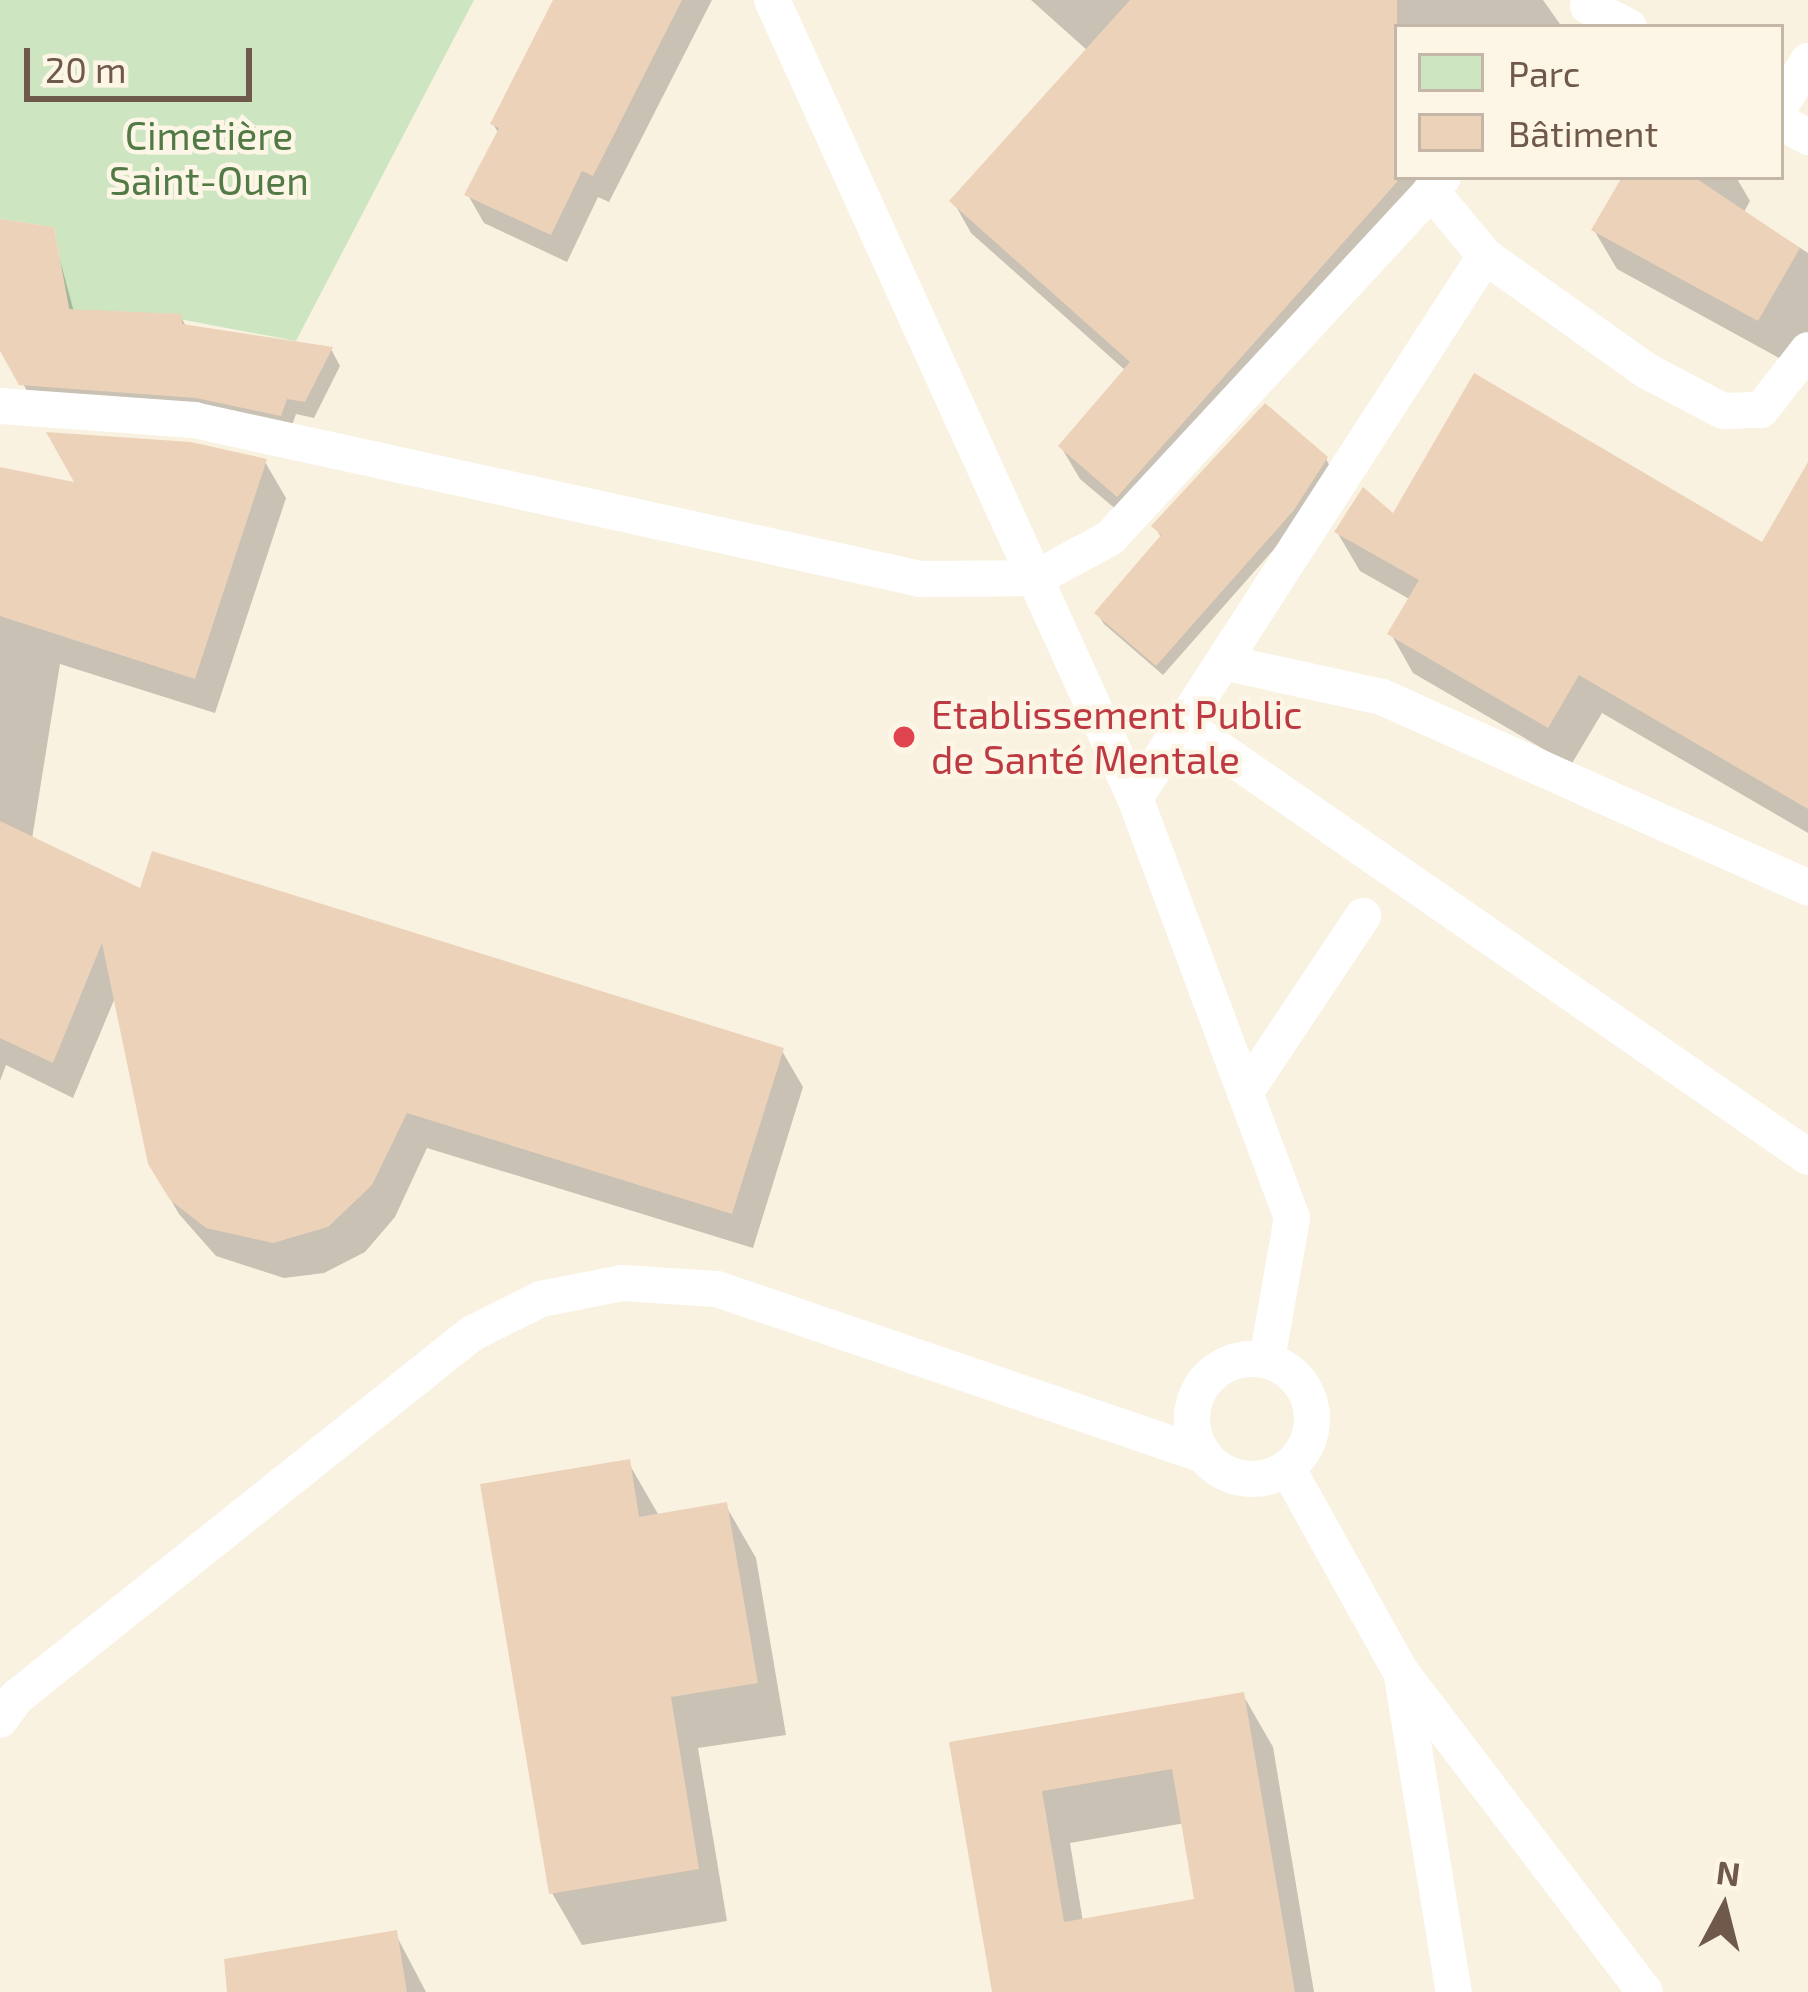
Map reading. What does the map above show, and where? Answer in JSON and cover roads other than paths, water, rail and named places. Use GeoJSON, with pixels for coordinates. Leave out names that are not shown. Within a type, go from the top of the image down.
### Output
{"type":"FeatureCollection","features":[{"type":"Feature","properties":{"kind":"lane"},"geometry":{"type":"LineString","coordinates":[[772,0],[1136,798],[1292,1218],[1267,1360]]}},
{"type":"Feature","properties":{"kind":"lane"},"geometry":{"type":"LineString","coordinates":[[1584,11],[1621,24]]}},
{"type":"Feature","properties":{"kind":"lane"},"geometry":{"type":"LineString","coordinates":[[1784,100],[1808,61]]}},
{"type":"Feature","properties":{"kind":"lane"},"geometry":{"type":"LineString","coordinates":[[0,406],[194,420],[921,579],[1036,578],[1110,538],[1437,184],[1485,256],[1646,371],[1723,411],[1761,410],[1808,350]]}},
{"type":"Feature","properties":{"kind":"lane"},"geometry":{"type":"LineString","coordinates":[[1136,798],[1187,727],[1485,256]]}},
{"type":"Feature","properties":{"kind":"lane"},"geometry":{"type":"LineString","coordinates":[[1227,663],[1382,698],[1808,888]]}},
{"type":"Feature","properties":{"kind":"lane"},"geometry":{"type":"LineString","coordinates":[[1187,727],[1808,1156]]}},
{"type":"Feature","properties":{"kind":"lane"},"geometry":{"type":"LineString","coordinates":[[1245,1093],[1363,916]]}},
{"type":"Feature","properties":{"kind":"lane"},"geometry":{"type":"LineString","coordinates":[[0,1720],[17,1697],[471,1334],[541,1299],[622,1283],[717,1288],[1201,1454],[1238,1481],[1289,1472]]}},
{"type":"Feature","properties":{"kind":"lane"},"geometry":{"type":"LineString","coordinates":[[1201,1454],[1189,1414],[1207,1378],[1236,1361],[1267,1360],[1297,1376],[1316,1422],[1289,1472]]}},
{"type":"Feature","properties":{"kind":"lane"},"geometry":{"type":"LineString","coordinates":[[1289,1472],[1401,1672],[1646,1992]]}},
{"type":"Feature","properties":{"kind":"lane"},"geometry":{"type":"LineString","coordinates":[[1401,1672],[1454,1992]]}},
{"type":"Feature","properties":{"kind":"place","name":"Etablissement Public de Santé Mentale"},"geometry":{"type":"Point","coordinates":[904,737]}},
{"type":"Feature","properties":{"kind":"park label","name":"Cimetière Saint-Ouen"},"geometry":{"type":"Point","coordinates":[209,158]}}]}
